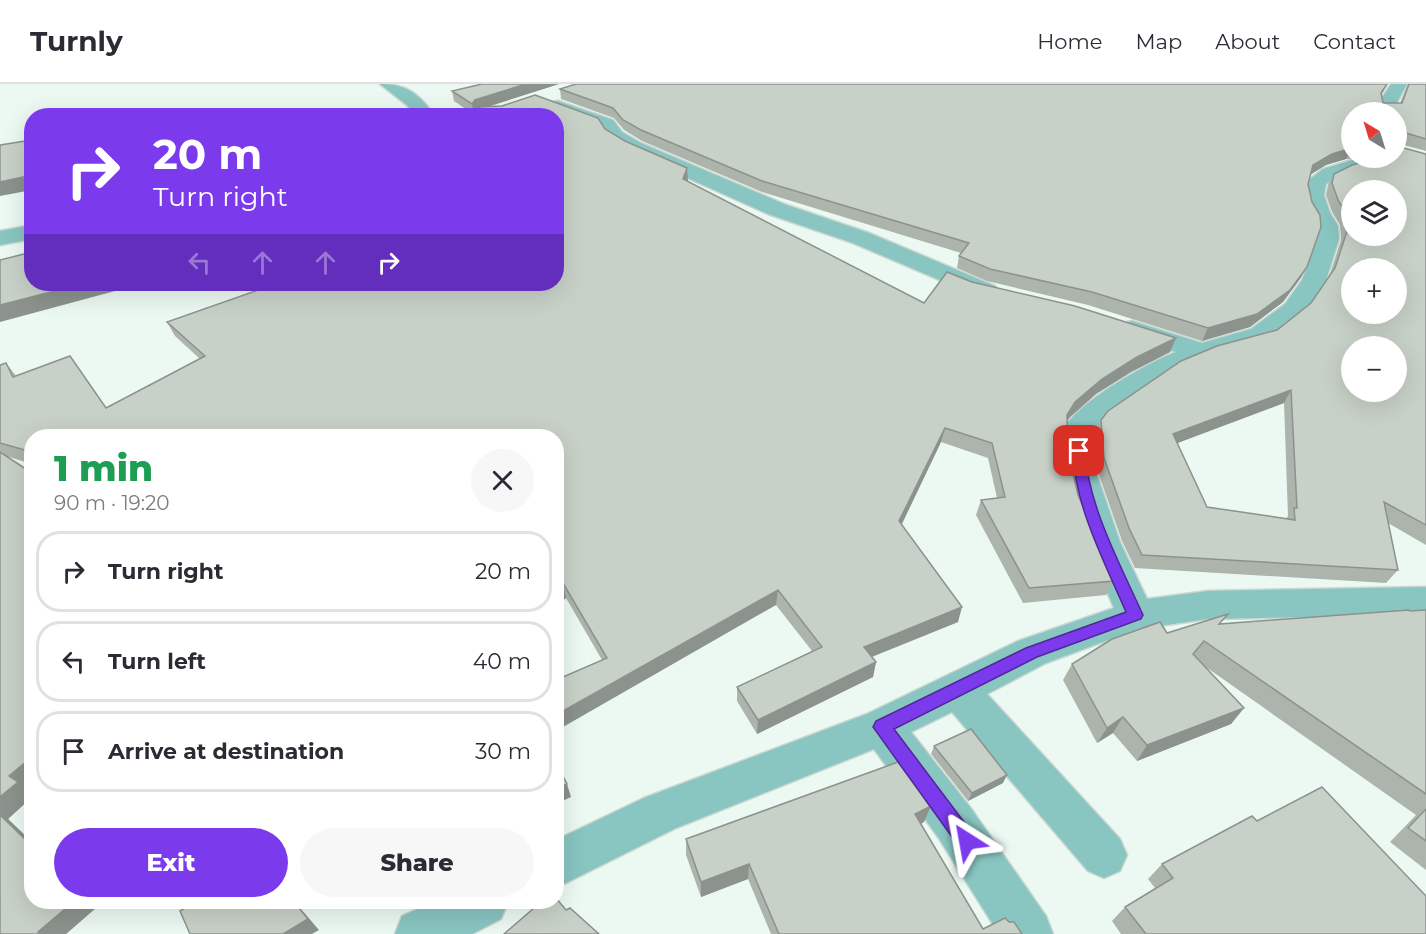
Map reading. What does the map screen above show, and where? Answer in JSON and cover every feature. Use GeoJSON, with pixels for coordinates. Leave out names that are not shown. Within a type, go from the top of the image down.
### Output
{"type":"FeatureCollection","features":[{"type":"Feature","properties":{"kind":"street"},"geometry":{"type":"LineString","coordinates":[[388,84],[413,101],[419,108]]}},
{"type":"Feature","properties":{"kind":"street"},"geometry":{"type":"LineString","coordinates":[[1376,84],[1405,85]]}},
{"type":"Feature","properties":{"kind":"street"},"geometry":{"type":"LineString","coordinates":[[1389,102],[1405,85]]}},
{"type":"Feature","properties":{"kind":"street"},"geometry":{"type":"LineString","coordinates":[[565,90],[543,98],[607,124],[612,128],[614,135],[634,147],[776,209],[861,238],[978,289],[1012,297]]}},
{"type":"Feature","properties":{"kind":"street"},"geometry":{"type":"LineString","coordinates":[[1136,615],[1103,542],[1080,472],[1078,431],[1091,415],[1164,366],[1201,351],[1260,335],[1294,309],[1314,280],[1328,239],[1327,226],[1319,213],[1314,195],[1316,182],[1343,168]]}},
{"type":"Feature","properties":{"kind":"street"},"geometry":{"type":"LineString","coordinates":[[0,238],[24,234]]}},
{"type":"Feature","properties":{"kind":"street"},"geometry":{"type":"LineString","coordinates":[[1108,322],[1201,351]]}},
{"type":"Feature","properties":{"kind":"street"},"geometry":{"type":"LineString","coordinates":[[564,861],[660,813],[882,727],[1032,652],[1136,615],[1208,605],[1426,601]]}},
{"type":"Feature","properties":{"kind":"street"},"geometry":{"type":"LineString","coordinates":[[958,690],[1104,855]]}},
{"type":"Feature","properties":{"kind":"street"},"geometry":{"type":"LineString","coordinates":[[882,727],[954,822],[1028,934]]}},
{"type":"Feature","properties":{"kind":"street"},"geometry":{"type":"LineString","coordinates":[[420,934],[470,909]]}},
{"type":"Feature","properties":{"kind":"building"},"geometry":{"type":"Polygon","coordinates":[[[482,84],[526,84],[475,100],[472,104],[452,91],[482,84]]]}},
{"type":"Feature","properties":{"kind":"building"},"geometry":{"type":"Polygon","coordinates":[[[576,84],[1387,84],[1381,93],[1383,102],[1341,102],[1341,151],[1313,165],[1308,184],[1312,202],[1320,215],[1321,227],[1307,267],[1290,290],[1257,314],[1208,328],[1092,292],[990,269],[959,256],[969,243],[762,181],[641,130],[623,120],[613,108],[560,89],[576,84]]]}},
{"type":"Feature","properties":{"kind":"building"},"geometry":{"type":"Polygon","coordinates":[[[1409,84],[1426,84],[1426,139],[1407,133],[1407,102],[1402,102],[1409,84]]]}},
{"type":"Feature","properties":{"kind":"building"},"geometry":{"type":"Polygon","coordinates":[[[535,95],[598,118],[605,129],[625,141],[687,168],[683,179],[924,303],[947,272],[972,282],[1075,306],[1176,338],[1137,357],[1102,379],[1075,402],[1067,415],[1068,453],[1078,495],[1114,581],[1029,588],[981,500],[1005,497],[992,443],[945,428],[899,521],[962,607],[864,647],[876,662],[758,720],[737,687],[822,647],[778,590],[564,710],[564,677],[607,658],[564,585],[564,429],[24,429],[24,450],[0,443],[0,365],[6,363],[13,377],[70,356],[106,408],[205,356],[167,322],[255,291],[564,291],[564,108],[478,107],[502,106],[535,95]]]}},
{"type":"Feature","properties":{"kind":"building"},"geometry":{"type":"Polygon","coordinates":[[[24,141],[24,177],[0,182],[0,145],[24,141]]]}},
{"type":"Feature","properties":{"kind":"building"},"geometry":{"type":"Polygon","coordinates":[[[1407,149],[1426,154],[1426,525],[1384,502],[1398,570],[1142,555],[1129,528],[1104,458],[1101,420],[1108,411],[1181,361],[1217,346],[1277,330],[1311,303],[1335,268],[1342,246],[1407,246],[1407,180],[1341,180],[1341,205],[1332,183],[1334,174],[1346,168],[1407,168],[1407,149]],[[1291,390],[1173,434],[1207,507],[1295,520],[1294,508],[1297,508],[1291,390]]]}},
{"type":"Feature","properties":{"kind":"building"},"geometry":{"type":"Polygon","coordinates":[[[24,254],[24,291],[55,291],[0,305],[0,260],[24,254]]]}},
{"type":"Feature","properties":{"kind":"building"},"geometry":{"type":"Polygon","coordinates":[[[0,452],[24,468],[24,764],[9,776],[18,782],[0,797],[0,452]]]}},
{"type":"Feature","properties":{"kind":"building"},"geometry":{"type":"Polygon","coordinates":[[[1426,610],[1426,794],[1204,641],[1193,654],[1244,708],[1147,745],[1123,717],[1107,728],[1072,664],[1112,639],[1160,622],[1167,633],[1228,614],[1219,624],[1426,610]]]}},
{"type":"Feature","properties":{"kind":"building"},"geometry":{"type":"Polygon","coordinates":[[[971,729],[1007,775],[972,793],[934,746],[971,729]]]}},
{"type":"Feature","properties":{"kind":"building"},"geometry":{"type":"Polygon","coordinates":[[[898,762],[931,806],[915,814],[983,929],[1005,918],[1009,922],[1014,922],[1022,934],[779,934],[749,864],[701,882],[686,839],[898,762]]]}},
{"type":"Feature","properties":{"kind":"building"},"geometry":{"type":"Polygon","coordinates":[[[1322,787],[1426,896],[1426,934],[1146,934],[1125,907],[1173,878],[1162,864],[1252,816],[1257,821],[1322,787]]]}},
{"type":"Feature","properties":{"kind":"building"},"geometry":{"type":"Polygon","coordinates":[[[1426,809],[1426,841],[1408,828],[1426,809]]]}},
{"type":"Feature","properties":{"kind":"building"},"geometry":{"type":"Polygon","coordinates":[[[0,815],[24,838],[24,909],[65,909],[38,932],[39,934],[0,934],[0,815]]]}},
{"type":"Feature","properties":{"kind":"building"},"geometry":{"type":"Polygon","coordinates":[[[564,908],[566,910],[570,908],[599,934],[504,934],[533,909],[564,908]]]}},
{"type":"Feature","properties":{"kind":"building"},"geometry":{"type":"Polygon","coordinates":[[[183,909],[300,909],[308,919],[283,934],[190,934],[180,911],[183,909]]]}},
{"type":"Feature","properties":{"kind":"route"},"geometry":{"type":"LineString","coordinates":[[967,841],[882,727],[1032,652],[1136,615],[1103,542],[1080,472],[1079,451]]}}]}
